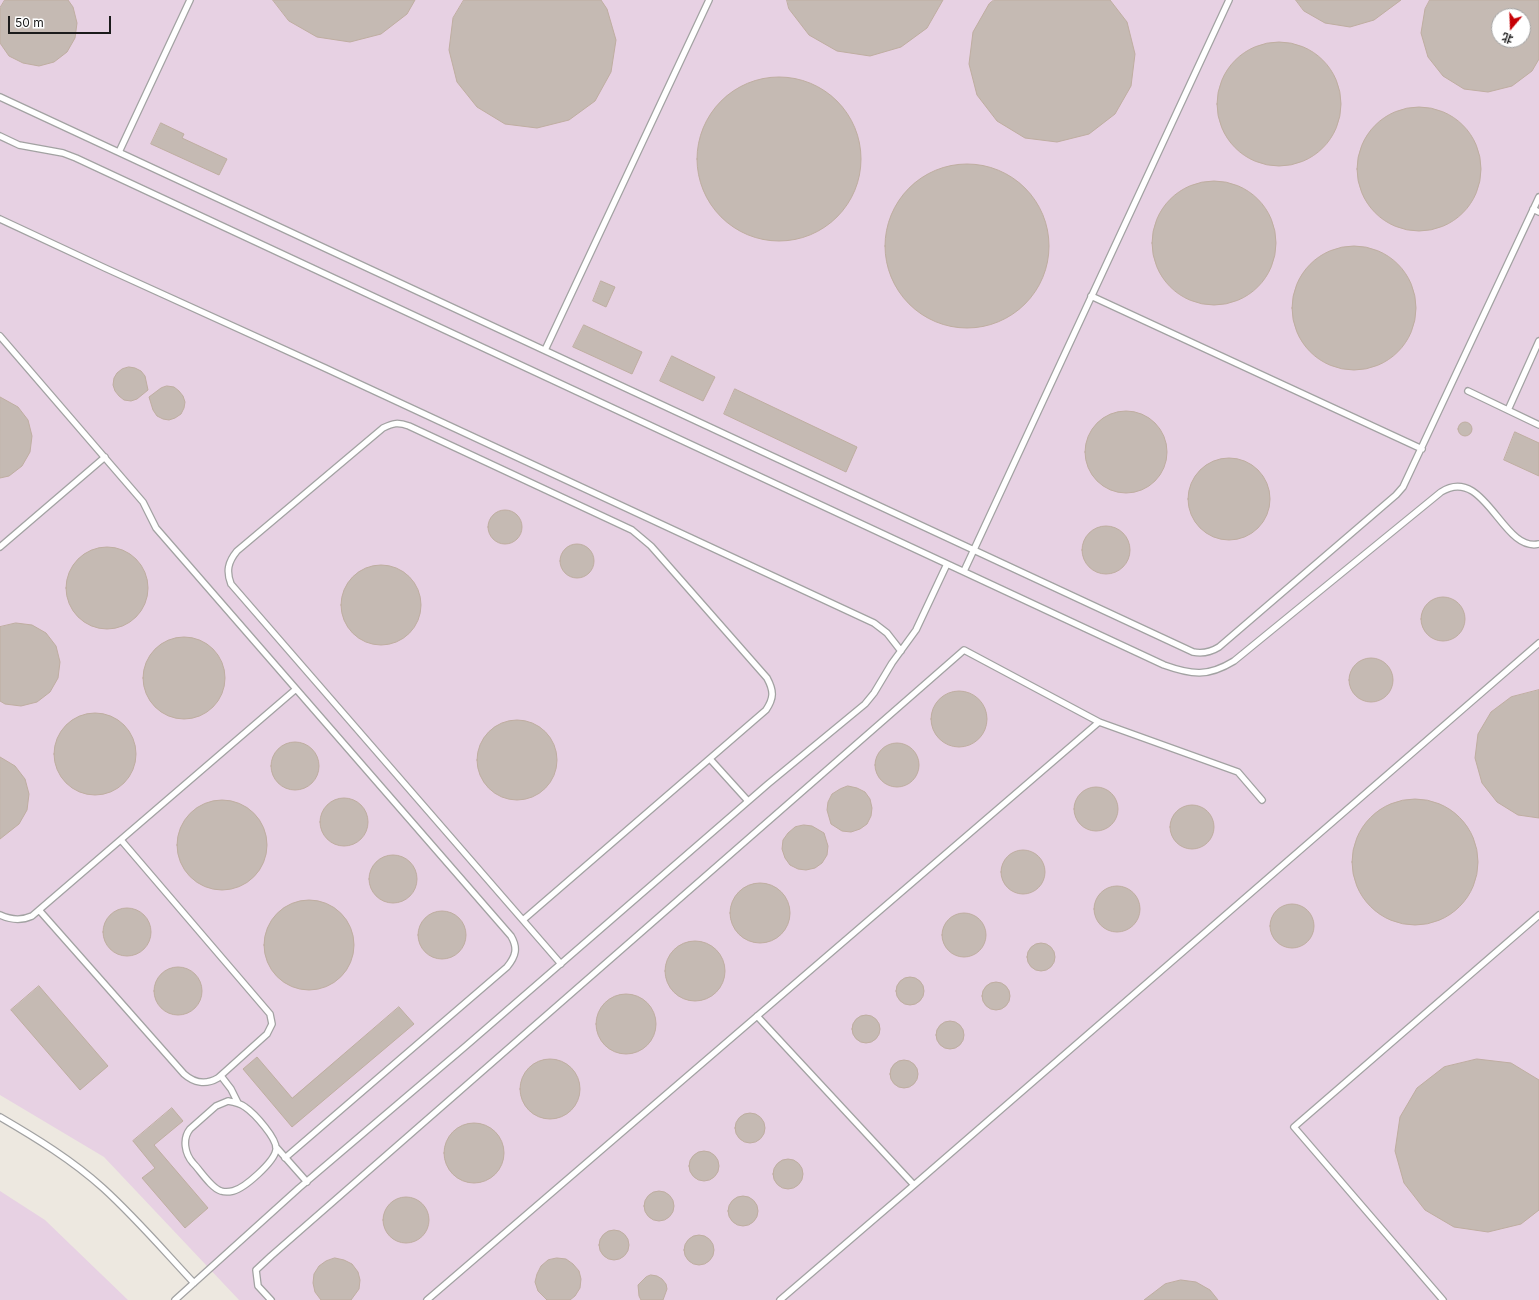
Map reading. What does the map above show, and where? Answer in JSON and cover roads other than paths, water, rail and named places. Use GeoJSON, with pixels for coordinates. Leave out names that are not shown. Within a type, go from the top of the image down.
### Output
{"type":"FeatureCollection","features":[{"type":"Feature","properties":{"kind":"lane"},"geometry":{"type":"LineString","coordinates":[[119,152],[190,0]]}},
{"type":"Feature","properties":{"kind":"lane"},"geometry":{"type":"LineString","coordinates":[[546,350],[709,0]]}},
{"type":"Feature","properties":{"kind":"lane"},"geometry":{"type":"LineString","coordinates":[[964,572],[1229,0]]}},
{"type":"Feature","properties":{"kind":"lane"},"geometry":{"type":"LineString","coordinates":[[0,97],[1200,654],[1220,647],[1396,495],[1403,487],[1539,196]]}},
{"type":"Feature","properties":{"kind":"lane"},"geometry":{"type":"LineString","coordinates":[[0,136],[19,144],[63,153],[76,158],[1164,665],[1182,671],[1209,673],[1223,668],[1234,661],[1441,492],[1450,487],[1461,486],[1470,489],[1478,495],[1516,537],[1526,543],[1535,545],[1539,544]]}},
{"type":"Feature","properties":{"kind":"lane"},"geometry":{"type":"LineString","coordinates":[[1533,209],[1539,212]]}},
{"type":"Feature","properties":{"kind":"lane"},"geometry":{"type":"LineString","coordinates":[[0,219],[340,374],[874,623],[887,633],[902,651]]}},
{"type":"Feature","properties":{"kind":"lane"},"geometry":{"type":"LineString","coordinates":[[1091,296],[1422,449]]}},
{"type":"Feature","properties":{"kind":"lane"},"geometry":{"type":"LineString","coordinates":[[0,336],[142,502],[156,528],[511,936],[516,949],[512,961],[507,967],[285,1158]]}},
{"type":"Feature","properties":{"kind":"lane"},"geometry":{"type":"LineString","coordinates":[[1508,410],[1539,341]]}},
{"type":"Feature","properties":{"kind":"lane"},"geometry":{"type":"LineString","coordinates":[[1468,391],[1539,425]]}},
{"type":"Feature","properties":{"kind":"lane"},"geometry":{"type":"LineString","coordinates":[[523,920],[766,710],[771,703],[773,695],[772,687],[767,678],[651,546],[632,530],[409,426],[400,423],[393,423],[383,428],[237,551],[232,557],[228,567],[228,576],[232,584],[561,964]]}},
{"type":"Feature","properties":{"kind":"lane"},"geometry":{"type":"LineString","coordinates":[[0,547],[104,457]]}},
{"type":"Feature","properties":{"kind":"lane"},"geometry":{"type":"LineString","coordinates":[[176,1300],[307,1182],[748,801],[865,704],[916,630],[947,564]]}},
{"type":"Feature","properties":{"kind":"lane"},"geometry":{"type":"LineString","coordinates":[[780,1300],[1539,643]]}},
{"type":"Feature","properties":{"kind":"lane"},"geometry":{"type":"LineString","coordinates":[[271,1300],[258,1286],[256,1270],[964,650],[1100,722],[1238,772],[1262,800]]}},
{"type":"Feature","properties":{"kind":"lane"},"geometry":{"type":"LineString","coordinates":[[0,916],[16,920],[25,919],[32,916],[296,689]]}},
{"type":"Feature","properties":{"kind":"lane"},"geometry":{"type":"LineString","coordinates":[[427,1300],[1100,722]]}},
{"type":"Feature","properties":{"kind":"lane"},"geometry":{"type":"LineString","coordinates":[[710,759],[748,801]]}},
{"type":"Feature","properties":{"kind":"lane"},"geometry":{"type":"LineString","coordinates":[[39,910],[189,1079],[204,1083],[212,1082],[221,1076],[267,1034],[272,1024],[270,1014],[121,840]]}},
{"type":"Feature","properties":{"kind":"lane"},"geometry":{"type":"LineString","coordinates":[[1443,1300],[1294,1127],[1539,915]]}},
{"type":"Feature","properties":{"kind":"lane"},"geometry":{"type":"LineString","coordinates":[[757,1016],[914,1185]]}},
{"type":"Feature","properties":{"kind":"lane"},"geometry":{"type":"LineString","coordinates":[[221,1076],[231,1089],[238,1103]]}},
{"type":"Feature","properties":{"kind":"lane"},"geometry":{"type":"LineString","coordinates":[[221,1103],[238,1103],[244,1105],[250,1111],[274,1139],[276,1147],[275,1154],[269,1164],[241,1188],[226,1192],[214,1187],[190,1159],[186,1149],[187,1134],[221,1103]]}},
{"type":"Feature","properties":{"kind":"lane"},"geometry":{"type":"LineString","coordinates":[[0,1117],[70,1161],[102,1187],[140,1223],[194,1283]]}},
{"type":"Feature","properties":{"kind":"lane"},"geometry":{"type":"LineString","coordinates":[[276,1147],[307,1182]]}}]}
